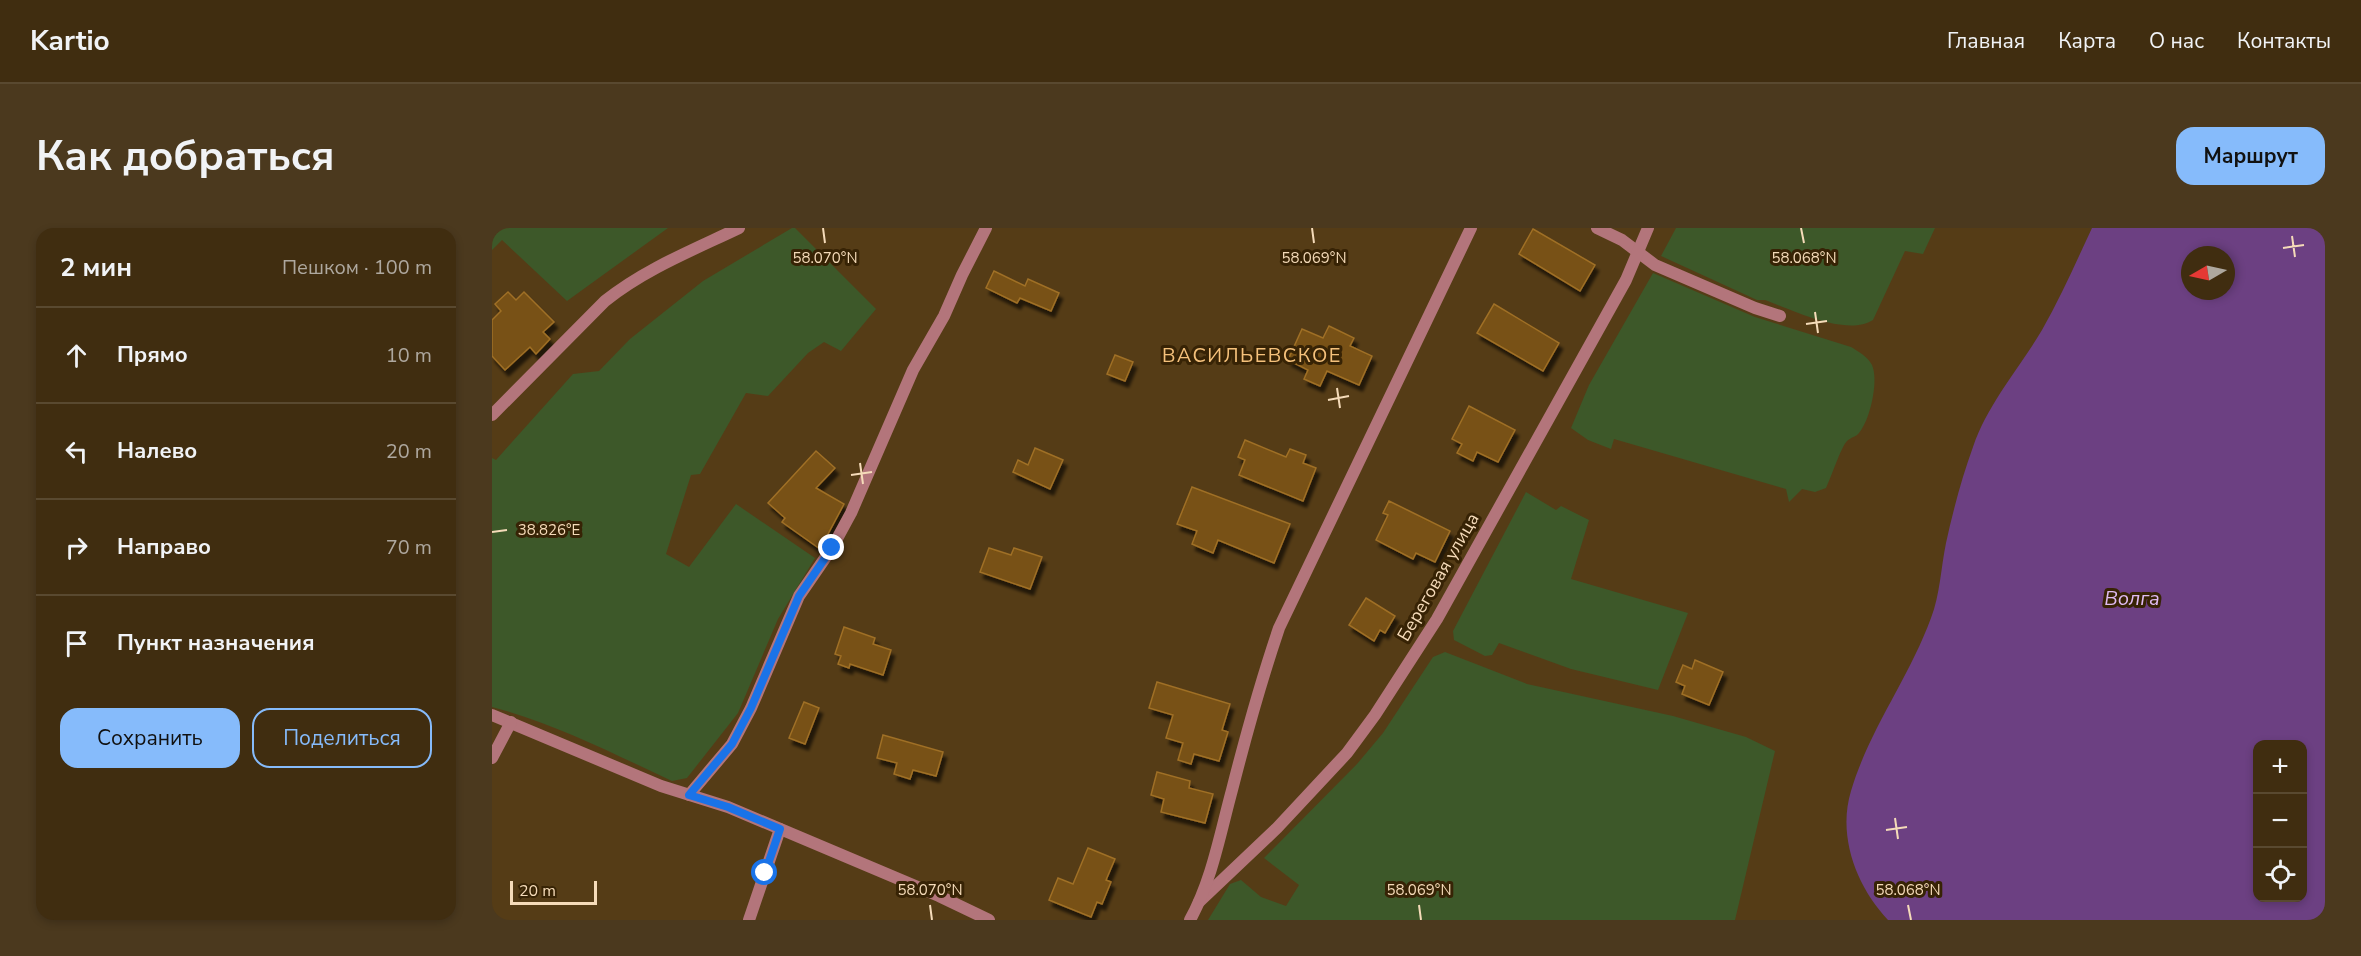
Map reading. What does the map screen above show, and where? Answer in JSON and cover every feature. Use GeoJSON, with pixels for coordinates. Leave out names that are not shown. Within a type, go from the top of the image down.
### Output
{"type":"FeatureCollection","features":[{"type":"Feature","properties":{"kind":"street"},"geometry":{"type":"LineString","coordinates":[[492,415],[605,301],[626,285],[663,264],[739,228]]}},
{"type":"Feature","properties":{"kind":"street"},"geometry":{"type":"LineString","coordinates":[[689,795],[722,758],[751,708],[799,596],[832,548],[851,513],[913,370],[944,316],[986,228]]}},
{"type":"Feature","properties":{"kind":"street","name":"Береговая улица"},"geometry":{"type":"LineString","coordinates":[[1190,920],[1213,863],[1256,696],[1279,628],[1471,228]]}},
{"type":"Feature","properties":{"kind":"street"},"geometry":{"type":"LineString","coordinates":[[1597,228],[1622,240],[1655,265],[1755,308],[1780,316]]}},
{"type":"Feature","properties":{"kind":"street","name":"Береговая улица"},"geometry":{"type":"LineString","coordinates":[[1199,902],[1277,828],[1347,753],[1382,705],[1437,619],[1626,280],[1648,228]]}},
{"type":"Feature","properties":{"kind":"street"},"geometry":{"type":"LineString","coordinates":[[492,715],[661,786],[728,807],[939,896],[989,920]]}},
{"type":"Feature","properties":{"kind":"street"},"geometry":{"type":"LineString","coordinates":[[492,758],[511,722]]}},
{"type":"Feature","properties":{"kind":"street"},"geometry":{"type":"LineString","coordinates":[[749,920],[780,829]]}},
{"type":"Feature","properties":{"kind":"green space"},"geometry":{"type":"Polygon","coordinates":[[[492,228],[668,228],[567,301],[502,240],[492,250],[492,228]]]}},
{"type":"Feature","properties":{"kind":"green space"},"geometry":{"type":"Polygon","coordinates":[[[795,228],[876,309],[841,351],[824,342],[808,353],[768,396],[746,393],[700,474],[691,475],[666,554],[689,567],[736,504],[815,558],[778,619],[738,713],[687,778],[672,781],[561,730],[492,707],[492,458],[496,460],[573,374],[599,371],[630,339],[703,281],[795,228]]]}},
{"type":"Feature","properties":{"kind":"green space"},"geometry":{"type":"Polygon","coordinates":[[[1676,228],[1935,228],[1923,254],[1905,251],[1873,320],[1849,325],[1819,320],[1765,300],[1757,300],[1661,256],[1676,228]]]}},
{"type":"Feature","properties":{"kind":"green space"},"geometry":{"type":"Polygon","coordinates":[[[1653,273],[1755,317],[1851,347],[1863,354],[1870,362],[1874,372],[1874,390],[1867,419],[1859,433],[1845,444],[1826,488],[1815,492],[1802,489],[1789,502],[1786,489],[1614,439],[1611,449],[1588,440],[1571,428],[1589,385],[1653,273]]]}},
{"type":"Feature","properties":{"kind":"green space"},"geometry":{"type":"Polygon","coordinates":[[[1526,492],[1556,510],[1561,506],[1589,520],[1571,579],[1688,613],[1658,690],[1571,669],[1499,643],[1492,655],[1485,656],[1454,640],[1453,631],[1526,492]]]}},
{"type":"Feature","properties":{"kind":"green space"},"geometry":{"type":"Polygon","coordinates":[[[1445,652],[1527,684],[1673,716],[1746,737],[1775,751],[1735,920],[1208,920],[1230,884],[1241,880],[1261,897],[1286,906],[1299,885],[1264,858],[1357,764],[1383,733],[1433,657],[1445,652]]]}},
{"type":"Feature","properties":{"kind":"water","name":"Волга"},"geometry":{"type":"Polygon","coordinates":[[[2092,228],[2325,228],[2325,920],[1888,920],[1877,907],[1859,877],[1848,843],[1847,808],[1851,791],[1878,725],[1912,662],[1931,618],[1961,482],[1979,431],[1995,401],[2049,318],[2092,228]]]}},
{"type":"Feature","properties":{"kind":"building"},"geometry":{"type":"Polygon","coordinates":[[[1533,229],[1595,265],[1580,291],[1519,254],[1533,229]]]}},
{"type":"Feature","properties":{"kind":"building"},"geometry":{"type":"Polygon","coordinates":[[[994,271],[1025,286],[1028,279],[1059,293],[1051,311],[1020,298],[1017,303],[986,288],[994,271]]]}},
{"type":"Feature","properties":{"kind":"building"},"geometry":{"type":"Polygon","coordinates":[[[508,292],[516,300],[524,292],[554,322],[543,332],[550,339],[536,354],[530,347],[505,370],[492,356],[492,320],[501,311],[495,304],[508,292]]]}},
{"type":"Feature","properties":{"kind":"building"},"geometry":{"type":"Polygon","coordinates":[[[1494,304],[1559,343],[1543,371],[1477,333],[1494,304]]]}},
{"type":"Feature","properties":{"kind":"building"},"geometry":{"type":"Polygon","coordinates":[[[1329,326],[1354,338],[1350,346],[1372,356],[1359,385],[1327,371],[1320,386],[1304,379],[1308,370],[1288,360],[1302,329],[1323,338],[1329,326]]]}},
{"type":"Feature","properties":{"kind":"building"},"geometry":{"type":"Polygon","coordinates":[[[1115,355],[1133,362],[1125,381],[1107,374],[1115,355]]]}},
{"type":"Feature","properties":{"kind":"building"},"geometry":{"type":"Polygon","coordinates":[[[1469,406],[1515,430],[1498,462],[1477,452],[1473,461],[1457,453],[1462,444],[1452,439],[1469,406]]]}},
{"type":"Feature","properties":{"kind":"building"},"geometry":{"type":"Polygon","coordinates":[[[1245,440],[1286,457],[1290,449],[1306,455],[1303,463],[1316,468],[1303,501],[1239,475],[1245,460],[1238,457],[1245,440]]]}},
{"type":"Feature","properties":{"kind":"building"},"geometry":{"type":"Polygon","coordinates":[[[1035,448],[1063,460],[1050,489],[1013,472],[1018,460],[1028,465],[1035,448]]]}},
{"type":"Feature","properties":{"kind":"building"},"geometry":{"type":"Polygon","coordinates":[[[816,451],[835,468],[816,488],[844,504],[820,549],[782,522],[785,518],[768,503],[816,451]]]}},
{"type":"Feature","properties":{"kind":"building"},"geometry":{"type":"Polygon","coordinates":[[[1192,487],[1290,524],[1274,563],[1218,540],[1213,553],[1192,544],[1197,531],[1177,524],[1192,487]]]}},
{"type":"Feature","properties":{"kind":"building"},"geometry":{"type":"Polygon","coordinates":[[[1389,501],[1450,531],[1435,562],[1416,553],[1413,559],[1376,540],[1388,515],[1383,513],[1389,501]]]}},
{"type":"Feature","properties":{"kind":"building"},"geometry":{"type":"Polygon","coordinates":[[[989,548],[1011,555],[1014,548],[1042,557],[1030,589],[980,572],[989,548]]]}},
{"type":"Feature","properties":{"kind":"building"},"geometry":{"type":"Polygon","coordinates":[[[1366,598],[1395,616],[1385,633],[1380,630],[1374,641],[1349,625],[1366,598]]]}},
{"type":"Feature","properties":{"kind":"building"},"geometry":{"type":"Polygon","coordinates":[[[844,627],[875,638],[873,644],[891,650],[883,675],[850,664],[849,668],[838,664],[841,656],[835,654],[844,627]]]}},
{"type":"Feature","properties":{"kind":"building"},"geometry":{"type":"Polygon","coordinates":[[[1695,660],[1723,672],[1709,705],[1682,694],[1685,686],[1676,682],[1683,665],[1692,669],[1695,660]]]}},
{"type":"Feature","properties":{"kind":"building"},"geometry":{"type":"Polygon","coordinates":[[[1157,682],[1230,704],[1222,730],[1228,732],[1219,761],[1194,754],[1191,764],[1178,760],[1183,743],[1166,738],[1173,715],[1149,708],[1157,682]]]}},
{"type":"Feature","properties":{"kind":"building"},"geometry":{"type":"Polygon","coordinates":[[[804,702],[819,708],[805,744],[789,738],[804,702]]]}},
{"type":"Feature","properties":{"kind":"building"},"geometry":{"type":"Polygon","coordinates":[[[883,735],[943,752],[936,776],[913,770],[910,779],[894,774],[897,763],[877,758],[883,735]]]}},
{"type":"Feature","properties":{"kind":"building"},"geometry":{"type":"Polygon","coordinates":[[[1157,772],[1190,781],[1189,788],[1213,794],[1205,823],[1161,812],[1164,799],[1151,795],[1157,772]]]}},
{"type":"Feature","properties":{"kind":"building"},"geometry":{"type":"Polygon","coordinates":[[[1088,848],[1115,859],[1106,880],[1111,882],[1102,904],[1097,902],[1091,917],[1049,900],[1058,878],[1073,884],[1088,848]]]}},
{"type":"Feature","properties":{"kind":"district","name":"ВАСИЛЬЕВСКОЕ"},"geometry":{"type":"Point","coordinates":[1252,355]}},
{"type":"Feature","properties":{"kind":"route"},"geometry":{"type":"LineString","coordinates":[[765,873],[780,829],[728,807],[689,795],[732,744],[751,708],[799,596],[832,548]]}}]}
